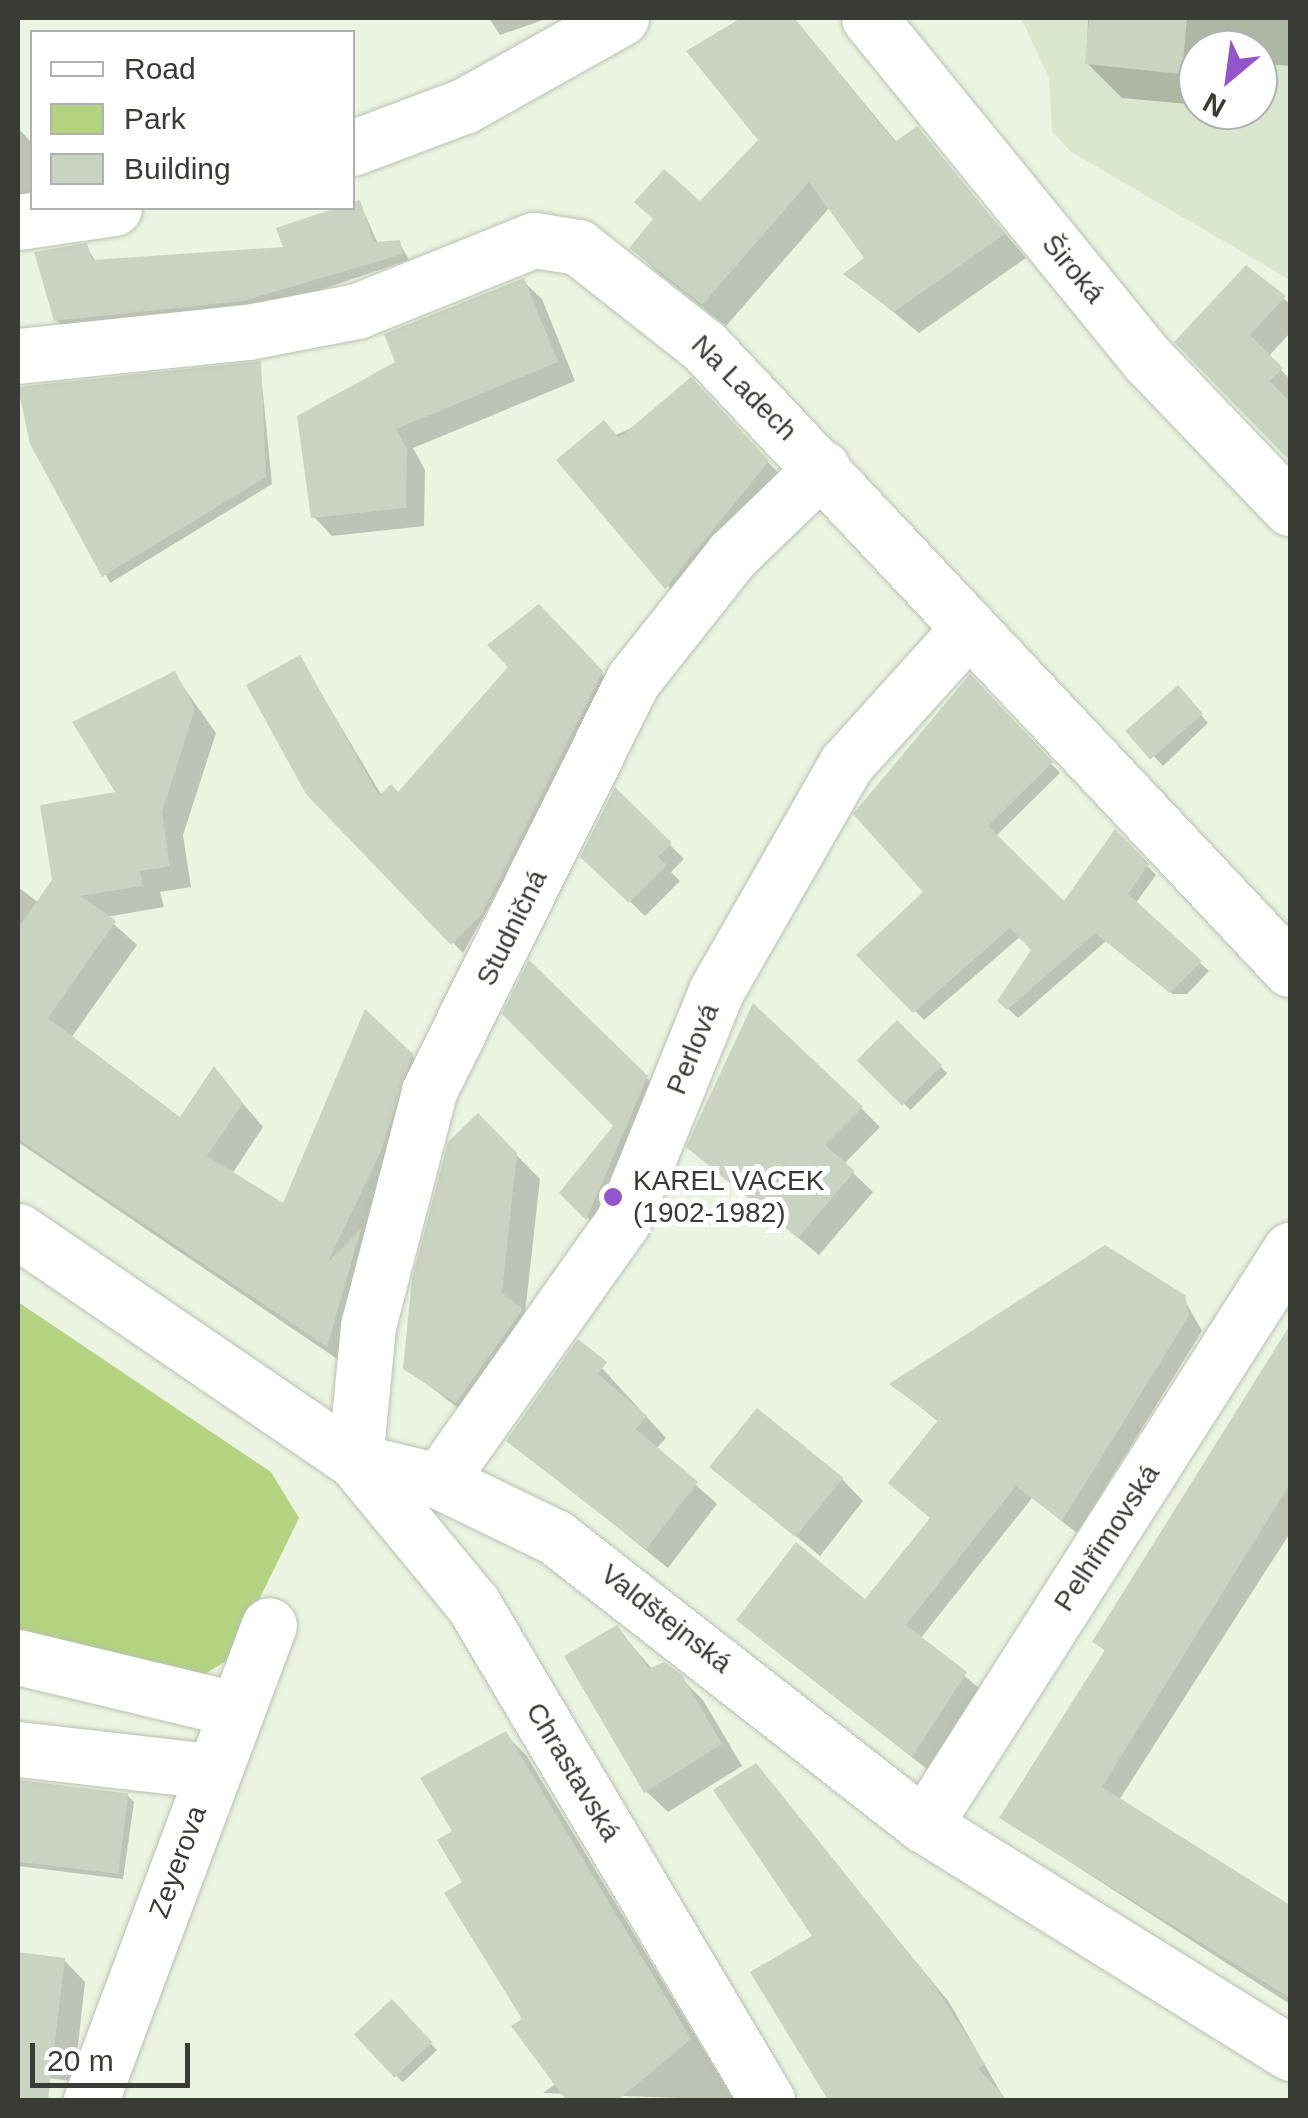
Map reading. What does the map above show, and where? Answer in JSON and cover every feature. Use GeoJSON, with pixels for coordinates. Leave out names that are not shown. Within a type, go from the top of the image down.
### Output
{"type":"FeatureCollection","features":[{"type":"Feature","properties":{"kind":"street"},"geometry":{"type":"LineString","coordinates":[[355,147],[464,106],[621,18]]}},
{"type":"Feature","properties":{"kind":"street","name":"Široká"},"geometry":{"type":"LineString","coordinates":[[870,18],[1149,360],[1290,508]]}},
{"type":"Feature","properties":{"kind":"street"},"geometry":{"type":"LineString","coordinates":[[18,222],[100,210]]}},
{"type":"Feature","properties":{"kind":"street","name":"Na Ladech"},"geometry":{"type":"LineString","coordinates":[[18,356],[248,332],[357,311],[534,240],[578,246],[706,347],[822,468],[967,630],[1290,969]]}},
{"type":"Feature","properties":{"kind":"street","name":"Studničná"},"geometry":{"type":"LineString","coordinates":[[355,1461],[368,1326],[429,1091],[633,680],[733,554],[822,468]]}},
{"type":"Feature","properties":{"kind":"street","name":"Perlová"},"geometry":{"type":"LineString","coordinates":[[439,1482],[622,1223],[716,991],[846,764],[967,630]]}},
{"type":"Feature","properties":{"kind":"street","name":"Valdštejnská"},"geometry":{"type":"LineString","coordinates":[[18,1231],[355,1461],[439,1482],[555,1536],[645,1600],[924,1825],[1290,2053]]}},
{"type":"Feature","properties":{"kind":"street","name":"Pelhřimovská"},"geometry":{"type":"LineString","coordinates":[[924,1825],[1283,1280]]}},
{"type":"Feature","properties":{"kind":"street","name":"Chrastavská"},"geometry":{"type":"LineString","coordinates":[[355,1461],[473,1604],[767,2100]]}},
{"type":"Feature","properties":{"kind":"street","name":"Zeyerova"},"geometry":{"type":"LineString","coordinates":[[92,2100],[211,1771],[269,1625]]}},
{"type":"Feature","properties":{"kind":"street"},"geometry":{"type":"LineString","coordinates":[[18,1656],[235,1709]]}},
{"type":"Feature","properties":{"kind":"street"},"geometry":{"type":"LineString","coordinates":[[18,1749],[211,1771]]}},
{"type":"Feature","properties":{"kind":"shaded area"},"geometry":{"type":"Polygon","coordinates":[[[1021,18],[1290,18],[1290,280],[1070,151],[1052,131],[1049,78],[1021,18]]]}},
{"type":"Feature","properties":{"kind":"green space"},"geometry":{"type":"Polygon","coordinates":[[[18,1302],[271,1472],[299,1518],[230,1659],[196,1679],[18,1640],[18,1302]]]}},
{"type":"Feature","properties":{"kind":"building"},"geometry":{"type":"Polygon","coordinates":[[[741,18],[794,18],[895,142],[917,126],[1005,234],[894,312],[843,274],[864,258],[809,182],[702,305],[629,248],[653,219],[634,202],[664,169],[700,201],[758,140],[686,51],[741,18]]]}},
{"type":"Feature","properties":{"kind":"building"},"geometry":{"type":"Polygon","coordinates":[[[1089,18],[1187,18],[1186,30],[1178,30],[1178,74],[1085,64],[1089,18]]]}},
{"type":"Feature","properties":{"kind":"building"},"geometry":{"type":"Polygon","coordinates":[[[360,200],[374,242],[400,240],[403,254],[243,301],[54,321],[34,252],[87,243],[92,260],[283,247],[276,228],[330,210],[355,210],[355,202],[360,200]]]}},
{"type":"Feature","properties":{"kind":"building"},"geometry":{"type":"Polygon","coordinates":[[[1246,265],[1286,296],[1250,335],[1283,368],[1270,381],[1290,402],[1290,461],[1174,342],[1246,265]]]}},
{"type":"Feature","properties":{"kind":"building"},"geometry":{"type":"Polygon","coordinates":[[[524,278],[558,362],[396,429],[407,449],[406,508],[311,518],[297,416],[395,362],[384,334],[524,278]]]}},
{"type":"Feature","properties":{"kind":"building"},"geometry":{"type":"Polygon","coordinates":[[[261,361],[266,477],[102,577],[30,444],[18,387],[261,361]]]}},
{"type":"Feature","properties":{"kind":"building"},"geometry":{"type":"Polygon","coordinates":[[[691,377],[769,461],[665,589],[556,460],[604,420],[619,438],[691,377]]]}},
{"type":"Feature","properties":{"kind":"building"},"geometry":{"type":"Polygon","coordinates":[[[539,604],[603,671],[482,914],[451,945],[306,794],[246,685],[300,655],[379,796],[391,784],[398,792],[508,667],[487,645],[539,604]]]}},
{"type":"Feature","properties":{"kind":"building"},"geometry":{"type":"Polygon","coordinates":[[[175,671],[195,709],[162,812],[170,866],[140,871],[143,886],[81,896],[116,921],[48,1018],[180,1117],[214,1066],[243,1103],[207,1156],[283,1203],[365,1009],[413,1054],[381,1151],[328,1262],[361,1229],[327,1347],[18,1139],[18,928],[52,880],[40,805],[115,792],[72,722],[175,671]]]}},
{"type":"Feature","properties":{"kind":"building"},"geometry":{"type":"Polygon","coordinates":[[[970,674],[1053,762],[988,826],[1064,901],[1115,829],[1149,864],[1128,894],[1202,961],[1170,993],[1095,933],[1007,1010],[997,1001],[1031,950],[1010,928],[913,1013],[856,955],[923,892],[853,814],[970,674]]]}},
{"type":"Feature","properties":{"kind":"building"},"geometry":{"type":"Polygon","coordinates":[[[1178,685],[1203,714],[1150,760],[1125,731],[1178,685]]]}},
{"type":"Feature","properties":{"kind":"building"},"geometry":{"type":"Polygon","coordinates":[[[615,787],[672,843],[658,857],[667,865],[629,903],[580,857],[615,787]]]}},
{"type":"Feature","properties":{"kind":"building"},"geometry":{"type":"Polygon","coordinates":[[[529,960],[648,1076],[586,1220],[559,1193],[613,1126],[502,1014],[529,960]]]}},
{"type":"Feature","properties":{"kind":"building"},"geometry":{"type":"Polygon","coordinates":[[[753,1003],[863,1107],[825,1145],[855,1171],[798,1238],[686,1147],[753,1003]]]}},
{"type":"Feature","properties":{"kind":"building"},"geometry":{"type":"Polygon","coordinates":[[[897,1020],[942,1065],[902,1106],[857,1060],[897,1020]]]}},
{"type":"Feature","properties":{"kind":"building"},"geometry":{"type":"Polygon","coordinates":[[[478,1113],[517,1153],[502,1293],[523,1309],[456,1403],[403,1369],[412,1279],[448,1142],[478,1113]]]}},
{"type":"Feature","properties":{"kind":"building"},"geometry":{"type":"Polygon","coordinates":[[[1105,1245],[1185,1295],[1189,1316],[1062,1521],[1016,1486],[906,1625],[967,1672],[912,1757],[736,1620],[796,1542],[865,1599],[930,1518],[888,1483],[938,1420],[889,1384],[1105,1245]]]}},
{"type":"Feature","properties":{"kind":"building"},"geometry":{"type":"Polygon","coordinates":[[[1290,1325],[1290,1484],[1102,1787],[1290,1905],[1290,1998],[999,1818],[1105,1650],[1092,1642],[1290,1325]]]}},
{"type":"Feature","properties":{"kind":"building"},"geometry":{"type":"Polygon","coordinates":[[[578,1339],[607,1362],[598,1374],[647,1416],[636,1429],[698,1482],[646,1549],[506,1441],[578,1339]]]}},
{"type":"Feature","properties":{"kind":"building"},"geometry":{"type":"Polygon","coordinates":[[[757,1408],[843,1478],[795,1537],[709,1467],[757,1408]]]}},
{"type":"Feature","properties":{"kind":"building"},"geometry":{"type":"Polygon","coordinates":[[[617,1625],[649,1669],[664,1662],[682,1675],[722,1744],[644,1793],[564,1656],[617,1625]]]}},
{"type":"Feature","properties":{"kind":"building"},"geometry":{"type":"Polygon","coordinates":[[[506,1731],[691,2039],[618,2100],[566,2100],[511,2026],[522,2019],[444,1893],[462,1882],[437,1840],[452,1831],[420,1778],[506,1731]]]}},
{"type":"Feature","properties":{"kind":"building"},"geometry":{"type":"Polygon","coordinates":[[[756,1763],[932,1982],[985,2064],[978,2068],[1007,2100],[828,2100],[750,1972],[812,1936],[713,1790],[756,1763]]]}},
{"type":"Feature","properties":{"kind":"building"},"geometry":{"type":"Polygon","coordinates":[[[18,1780],[128,1794],[118,1874],[18,1862],[18,1780]]]}},
{"type":"Feature","properties":{"kind":"building"},"geometry":{"type":"Polygon","coordinates":[[[18,1952],[65,1958],[48,2100],[18,2100],[18,1952]]]}},
{"type":"Feature","properties":{"kind":"building"},"geometry":{"type":"Polygon","coordinates":[[[392,1999],[432,2042],[394,2078],[354,2034],[392,1999]]]}},
{"type":"Feature","properties":{"kind":"place","name":"KAREL VACEK (1902-1982)"},"geometry":{"type":"Point","coordinates":[613,1197]}}]}
